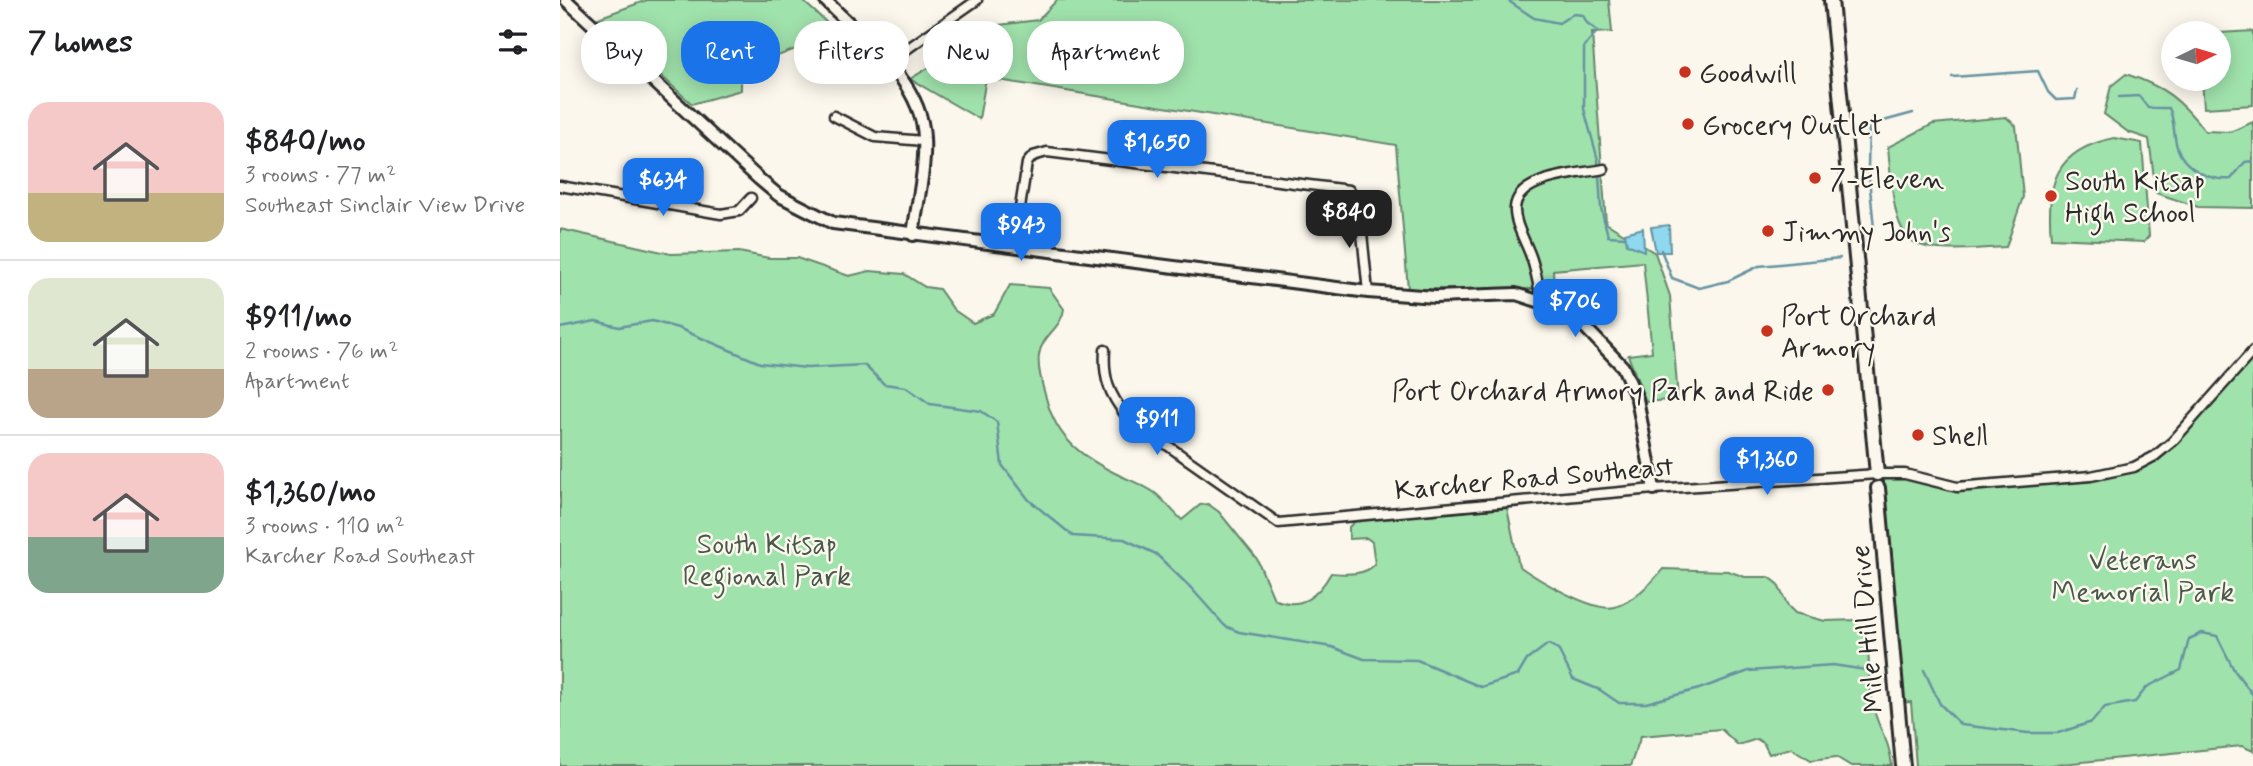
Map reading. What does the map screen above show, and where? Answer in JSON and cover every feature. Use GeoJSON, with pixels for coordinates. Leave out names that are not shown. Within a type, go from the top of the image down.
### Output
{"type":"FeatureCollection","features":[{"type":"Feature","properties":{"kind":"main road"},"geometry":{"type":"LineString","coordinates":[[1831,0],[1877,474]]}},
{"type":"Feature","properties":{"kind":"main road","name":"Mile Hill Drive"},"geometry":{"type":"LineString","coordinates":[[1878,488],[1902,766]]}},
{"type":"Feature","properties":{"kind":"street"},"geometry":{"type":"LineString","coordinates":[[566,0],[778,195],[833,223],[1368,292],[1435,296],[1516,294],[1542,302],[1580,322],[1623,367],[1637,399],[1654,489]]}},
{"type":"Feature","properties":{"kind":"street"},"geometry":{"type":"LineString","coordinates":[[825,0],[846,21]]}},
{"type":"Feature","properties":{"kind":"street"},"geometry":{"type":"LineString","coordinates":[[909,48],[977,0]]}},
{"type":"Feature","properties":{"kind":"street"},"geometry":{"type":"LineString","coordinates":[[904,84],[918,106],[924,141],[913,235]]}},
{"type":"Feature","properties":{"kind":"street"},"geometry":{"type":"LineString","coordinates":[[834,116],[875,137],[924,141]]}},
{"type":"Feature","properties":{"kind":"street"},"geometry":{"type":"LineString","coordinates":[[1014,246],[1027,163],[1033,156],[1047,152],[1349,190],[1359,204],[1368,292]]}},
{"type":"Feature","properties":{"kind":"street"},"geometry":{"type":"LineString","coordinates":[[1542,302],[1530,255],[1516,224],[1514,207],[1521,192],[1540,182],[1604,169]]}},
{"type":"Feature","properties":{"kind":"street"},"geometry":{"type":"LineString","coordinates":[[560,186],[721,214],[739,211],[751,198]]}},
{"type":"Feature","properties":{"kind":"street","name":"Karcher Road Southeast"},"geometry":{"type":"LineString","coordinates":[[1105,350],[1104,372],[1109,393],[1127,417],[1278,523],[1654,489],[1877,474],[1905,474],[1957,487],[2091,476],[2134,467],[2154,456],[2172,442],[2253,352]]}},
{"type":"Feature","properties":{"kind":"green space"},"geometry":{"type":"Polygon","coordinates":[[[647,0],[802,0],[825,21],[794,21],[794,50],[780,55],[780,21],[681,21],[681,84],[741,84],[741,90],[692,104],[667,81],[667,21],[601,21],[598,18],[647,0]]]}},
{"type":"Feature","properties":{"kind":"green space"},"geometry":{"type":"Polygon","coordinates":[[[1057,0],[1609,0],[1612,32],[1592,33],[1606,223],[1655,253],[1670,296],[1678,399],[1646,402],[1628,355],[1652,352],[1643,262],[1553,270],[1554,289],[1408,289],[1396,145],[1013,82],[1013,23],[1027,21],[1027,84],[1184,84],[1184,21],[1030,21],[1038,20],[1057,0]]]}},
{"type":"Feature","properties":{"kind":"green space"},"geometry":{"type":"Polygon","coordinates":[[[2253,31],[2253,105],[2204,108],[2203,91],[2231,91],[2231,32],[2253,31]]]}},
{"type":"Feature","properties":{"kind":"green space"},"geometry":{"type":"Polygon","coordinates":[[[923,71],[923,84],[985,84],[979,119],[910,79],[923,71]]]}},
{"type":"Feature","properties":{"kind":"green space"},"geometry":{"type":"Polygon","coordinates":[[[2126,74],[2161,89],[2188,110],[2205,131],[2230,132],[2253,122],[2253,208],[2198,207],[2156,193],[2149,139],[2128,132],[2104,114],[2111,86],[2126,74]]]}},
{"type":"Feature","properties":{"kind":"green space"},"geometry":{"type":"Polygon","coordinates":[[[2006,117],[2016,126],[2023,197],[2006,247],[1944,249],[1924,247],[1911,240],[1901,228],[1895,209],[1888,147],[1933,124],[2006,117]]]}},
{"type":"Feature","properties":{"kind":"green space"},"geometry":{"type":"Polygon","coordinates":[[[2114,138],[2142,143],[2149,236],[2144,242],[2051,238],[2050,201],[2058,172],[2067,160],[2079,151],[2094,143],[2114,138]]]}},
{"type":"Feature","properties":{"kind":"green space","name":"South Kitsap Regional Park"},"geometry":{"type":"Polygon","coordinates":[[[560,229],[671,254],[739,252],[769,258],[797,258],[849,276],[870,271],[904,274],[925,287],[939,289],[954,310],[973,323],[994,314],[1010,285],[1049,288],[1064,309],[1060,321],[1041,348],[1039,365],[1051,413],[1065,436],[1073,446],[1095,462],[1155,493],[1182,520],[1200,505],[1208,504],[1219,512],[1257,559],[1274,599],[1284,602],[1308,599],[1331,573],[1366,571],[1375,564],[1372,542],[1367,538],[1349,539],[1349,527],[1356,520],[1507,508],[1519,566],[1552,586],[1594,605],[1615,607],[1622,604],[1642,591],[1663,569],[1728,571],[1745,577],[1769,577],[1777,583],[1788,606],[1795,613],[1825,621],[1858,620],[1868,652],[1871,699],[1889,749],[1892,766],[1851,766],[1836,757],[1811,760],[1791,748],[1769,754],[1764,744],[1757,739],[1738,745],[1721,729],[1641,736],[1630,766],[560,766],[560,229]]]}},
{"type":"Feature","properties":{"kind":"green space","name":"Veterans Memorial Park"},"geometry":{"type":"Polygon","coordinates":[[[2253,351],[2253,751],[2242,746],[2042,766],[1916,766],[1911,702],[1897,703],[1877,474],[1892,473],[1939,485],[2107,474],[2155,456],[2253,351]]]}},
{"type":"Feature","properties":{"kind":"water"},"geometry":{"type":"Polygon","coordinates":[[[1669,225],[1670,252],[1656,252],[1651,227],[1669,225]]]}},
{"type":"Feature","properties":{"kind":"water"},"geometry":{"type":"Polygon","coordinates":[[[1643,228],[1644,251],[1627,244],[1625,233],[1643,228]]]}},
{"type":"Feature","properties":{"kind":"waterway"},"geometry":{"type":"LineString","coordinates":[[1507,0],[1534,18],[1559,23],[1573,14],[1583,15],[1587,23],[1598,31],[1584,46],[1584,109],[1598,160],[1601,208],[1608,236],[1625,237]]}},
{"type":"Feature","properties":{"kind":"waterway"},"geometry":{"type":"LineString","coordinates":[[1952,77],[2038,71],[2048,92],[2056,100],[2075,99],[2077,90]]}},
{"type":"Feature","properties":{"kind":"waterway"},"geometry":{"type":"LineString","coordinates":[[2119,97],[2139,96],[2148,108],[2169,108],[2180,155],[2185,162],[2207,176],[2231,179],[2245,162],[2253,161]]}},
{"type":"Feature","properties":{"kind":"waterway"},"geometry":{"type":"LineString","coordinates":[[1874,228],[1868,168],[1869,125],[1913,113]]}},
{"type":"Feature","properties":{"kind":"waterway"},"geometry":{"type":"LineString","coordinates":[[1661,250],[1672,278],[1699,288],[1728,281],[1759,266],[1840,258]]}},
{"type":"Feature","properties":{"kind":"waterway"},"geometry":{"type":"LineString","coordinates":[[560,328],[596,321],[619,327],[652,321],[678,328],[760,363],[807,368],[864,365],[884,384],[906,387],[930,404],[981,411],[997,422],[1002,465],[1029,500],[1073,536],[1124,539],[1156,554],[1225,626],[1239,632],[1332,647],[1364,659],[1417,660],[1481,687],[1518,675],[1527,660],[1548,644],[1558,649],[1573,679],[1600,690],[1619,703],[1646,703],[1699,689],[1749,671],[1833,665],[1872,671]]}},
{"type":"Feature","properties":{"kind":"waterway"},"geometry":{"type":"LineString","coordinates":[[1924,670],[1940,704],[1961,725],[2028,733],[2058,733],[2092,722],[2105,707],[2135,702],[2147,687],[2181,670],[2189,639],[2202,633],[2217,636],[2234,670],[2253,695]]}},
{"type":"Feature","properties":{"kind":"place","name":"Goodwill"},"geometry":{"type":"Point","coordinates":[1685,72]}},
{"type":"Feature","properties":{"kind":"place","name":"Grocery Outlet"},"geometry":{"type":"Point","coordinates":[1688,124]}},
{"type":"Feature","properties":{"kind":"place","name":"7-Eleven"},"geometry":{"type":"Point","coordinates":[1815,178]}},
{"type":"Feature","properties":{"kind":"place","name":"South Kitsap High School"},"geometry":{"type":"Point","coordinates":[2051,196]}},
{"type":"Feature","properties":{"kind":"place","name":"Jimmy John's"},"geometry":{"type":"Point","coordinates":[1768,231]}},
{"type":"Feature","properties":{"kind":"place","name":"Port Orchard Armory"},"geometry":{"type":"Point","coordinates":[1767,331]}},
{"type":"Feature","properties":{"kind":"place","name":"Port Orchard Armory Park and Ride"},"geometry":{"type":"Point","coordinates":[1828,390]}},
{"type":"Feature","properties":{"kind":"place","name":"Shell"},"geometry":{"type":"Point","coordinates":[1918,435]}}]}
